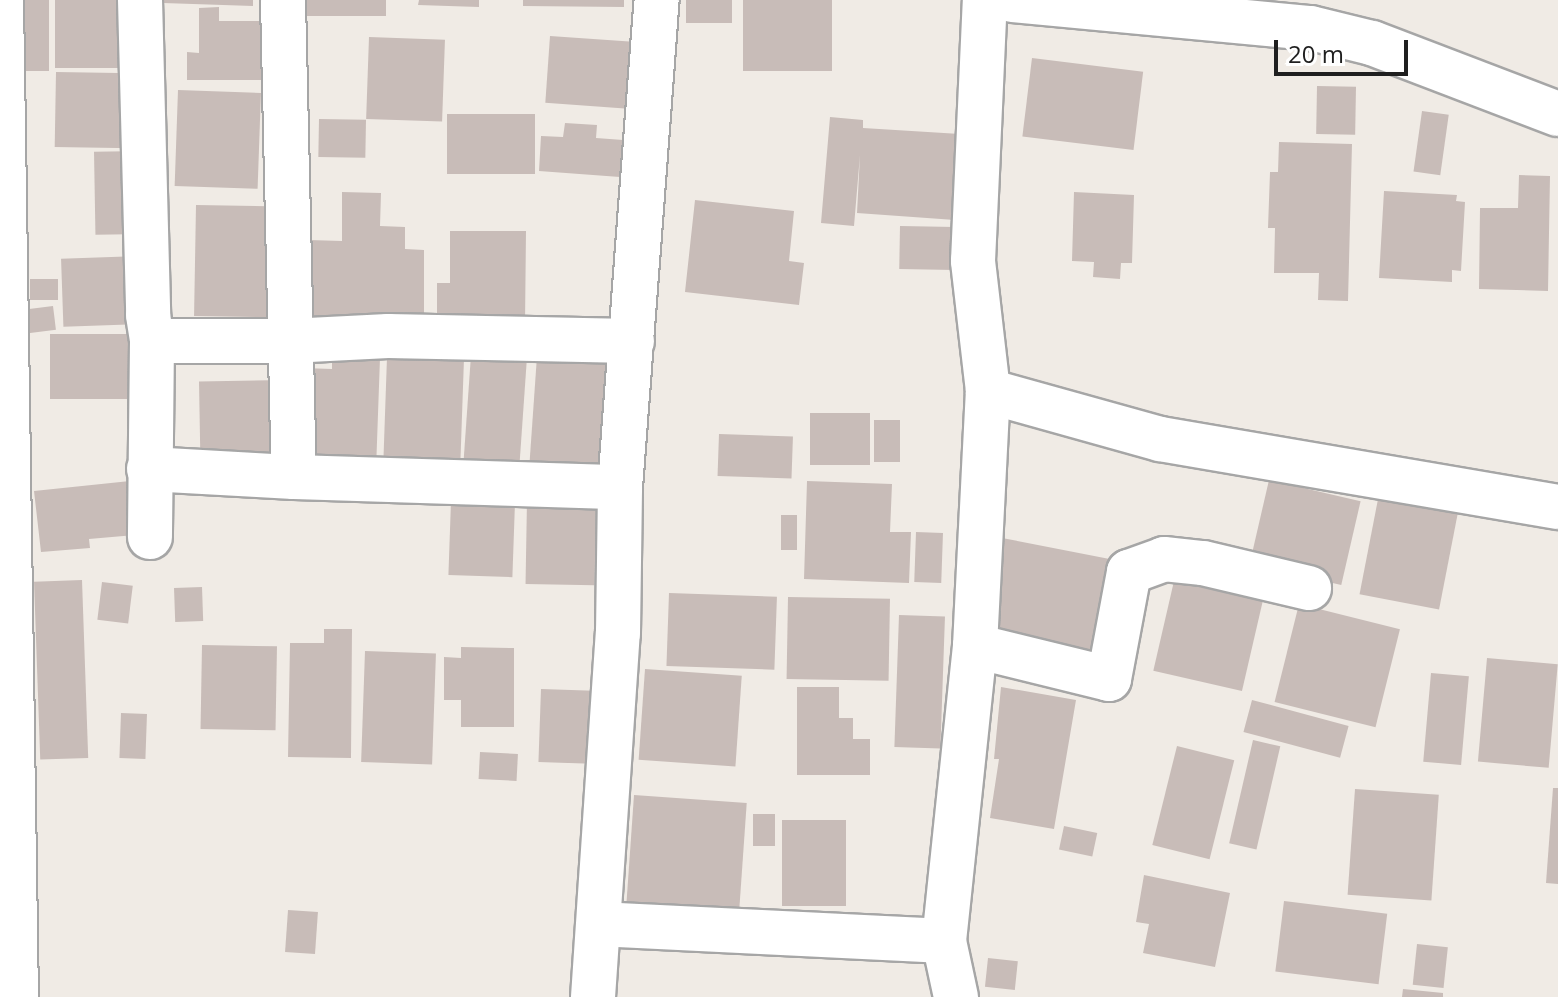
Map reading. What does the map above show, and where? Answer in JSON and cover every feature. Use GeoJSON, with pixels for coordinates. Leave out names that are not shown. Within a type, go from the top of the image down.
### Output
{"type":"FeatureCollection","features":[{"type":"Feature","properties":{"kind":"street"},"geometry":{"type":"LineString","coordinates":[[1,0],[16,997]]}},
{"type":"Feature","properties":{"kind":"street"},"geometry":{"type":"LineString","coordinates":[[140,0],[148,315],[152,341],[150,537]]}},
{"type":"Feature","properties":{"kind":"street"},"geometry":{"type":"LineString","coordinates":[[283,0],[294,477]]}},
{"type":"Feature","properties":{"kind":"street"},"geometry":{"type":"LineString","coordinates":[[593,997],[618,633],[620,487],[657,0]]}},
{"type":"Feature","properties":{"kind":"street"},"geometry":{"type":"LineString","coordinates":[[956,997],[944,941],[975,646],[988,391],[973,261],[985,0]]}},
{"type":"Feature","properties":{"kind":"street"},"geometry":{"type":"LineString","coordinates":[[1013,0],[1312,14],[1372,43],[1558,114]]}},
{"type":"Feature","properties":{"kind":"street"},"geometry":{"type":"LineString","coordinates":[[152,341],[289,341],[388,336],[632,341]]}},
{"type":"Feature","properties":{"kind":"street"},"geometry":{"type":"LineString","coordinates":[[988,391],[1160,439],[1558,507]]}},
{"type":"Feature","properties":{"kind":"street"},"geometry":{"type":"LineString","coordinates":[[149,469],[294,477],[620,487]]}},
{"type":"Feature","properties":{"kind":"street"},"geometry":{"type":"LineString","coordinates":[[975,646],[1109,679],[1129,572],[1164,559],[1203,563],[1309,588]]}},
{"type":"Feature","properties":{"kind":"street"},"geometry":{"type":"LineString","coordinates":[[599,924],[944,941]]}},
{"type":"Feature","properties":{"kind":"building"},"geometry":{"type":"Polygon","coordinates":[[[17,0],[49,0],[49,71],[17,71],[17,0]]]}},
{"type":"Feature","properties":{"kind":"building"},"geometry":{"type":"Polygon","coordinates":[[[55,0],[134,0],[134,68],[55,68],[55,0]]]}},
{"type":"Feature","properties":{"kind":"building"},"geometry":{"type":"Polygon","coordinates":[[[163,0],[253,0],[253,6],[163,3],[163,0]]]}},
{"type":"Feature","properties":{"kind":"building"},"geometry":{"type":"Polygon","coordinates":[[[294,0],[386,0],[386,16],[294,16],[294,0]]]}},
{"type":"Feature","properties":{"kind":"building"},"geometry":{"type":"Polygon","coordinates":[[[419,0],[479,0],[479,7],[418,5],[419,0]]]}},
{"type":"Feature","properties":{"kind":"building"},"geometry":{"type":"Polygon","coordinates":[[[523,0],[624,0],[624,7],[523,6],[523,0]]]}},
{"type":"Feature","properties":{"kind":"building"},"geometry":{"type":"Polygon","coordinates":[[[686,0],[732,0],[732,23],[686,23],[686,0]]]}},
{"type":"Feature","properties":{"kind":"building"},"geometry":{"type":"Polygon","coordinates":[[[743,0],[832,0],[832,71],[743,71],[743,0]]]}},
{"type":"Feature","properties":{"kind":"building"},"geometry":{"type":"Polygon","coordinates":[[[219,7],[219,21],[273,21],[273,80],[187,80],[187,52],[199,53],[199,8],[219,7]]]}},
{"type":"Feature","properties":{"kind":"building"},"geometry":{"type":"Polygon","coordinates":[[[550,36],[633,42],[628,109],[545,103],[550,36]]]}},
{"type":"Feature","properties":{"kind":"building"},"geometry":{"type":"Polygon","coordinates":[[[369,37],[445,40],[442,122],[366,119],[369,37]]]}},
{"type":"Feature","properties":{"kind":"building"},"geometry":{"type":"Polygon","coordinates":[[[1032,58],[1143,72],[1134,150],[1022,136],[1032,58]]]}},
{"type":"Feature","properties":{"kind":"building"},"geometry":{"type":"Polygon","coordinates":[[[56,72],[134,73],[133,148],[55,147],[56,72]]]}},
{"type":"Feature","properties":{"kind":"building"},"geometry":{"type":"Polygon","coordinates":[[[1317,86],[1356,87],[1355,135],[1316,134],[1317,86]]]}},
{"type":"Feature","properties":{"kind":"building"},"geometry":{"type":"Polygon","coordinates":[[[178,90],[261,93],[258,189],[175,186],[178,90]]]}},
{"type":"Feature","properties":{"kind":"building"},"geometry":{"type":"Polygon","coordinates":[[[1422,111],[1449,115],[1440,175],[1414,171],[1422,111]]]}},
{"type":"Feature","properties":{"kind":"building"},"geometry":{"type":"Polygon","coordinates":[[[447,114],[535,114],[535,174],[447,174],[447,114]]]}},
{"type":"Feature","properties":{"kind":"building"},"geometry":{"type":"Polygon","coordinates":[[[830,117],[863,120],[863,128],[960,134],[955,220],[857,213],[860,155],[854,226],[821,223],[830,117]]]}},
{"type":"Feature","properties":{"kind":"building"},"geometry":{"type":"Polygon","coordinates":[[[319,119],[366,120],[365,158],[318,157],[319,119]]]}},
{"type":"Feature","properties":{"kind":"building"},"geometry":{"type":"Polygon","coordinates":[[[565,123],[597,125],[596,138],[623,140],[620,177],[539,171],[541,136],[563,137],[565,123]]]}},
{"type":"Feature","properties":{"kind":"building"},"geometry":{"type":"Polygon","coordinates":[[[1279,142],[1352,144],[1348,301],[1318,300],[1319,273],[1274,273],[1275,228],[1268,228],[1270,172],[1278,172],[1279,142]]]}},
{"type":"Feature","properties":{"kind":"building"},"geometry":{"type":"Polygon","coordinates":[[[143,151],[144,234],[95,235],[94,152],[143,151]]]}},
{"type":"Feature","properties":{"kind":"building"},"geometry":{"type":"Polygon","coordinates":[[[1519,175],[1550,176],[1548,291],[1479,289],[1480,208],[1518,208],[1519,175]]]}},
{"type":"Feature","properties":{"kind":"building"},"geometry":{"type":"Polygon","coordinates":[[[1384,191],[1457,195],[1456,201],[1465,202],[1461,271],[1452,270],[1452,282],[1379,278],[1384,191]]]}},
{"type":"Feature","properties":{"kind":"building"},"geometry":{"type":"Polygon","coordinates":[[[342,192],[381,193],[380,226],[405,227],[405,249],[424,250],[424,330],[309,328],[309,240],[342,241],[342,192]]]}},
{"type":"Feature","properties":{"kind":"building"},"geometry":{"type":"Polygon","coordinates":[[[1074,192],[1134,195],[1132,263],[1121,263],[1120,279],[1093,277],[1094,262],[1072,261],[1074,192]]]}},
{"type":"Feature","properties":{"kind":"building"},"geometry":{"type":"Polygon","coordinates":[[[695,200],[794,211],[789,261],[804,263],[799,305],[685,292],[695,200]]]}},
{"type":"Feature","properties":{"kind":"building"},"geometry":{"type":"Polygon","coordinates":[[[196,205],[269,206],[267,317],[194,316],[196,205]]]}},
{"type":"Feature","properties":{"kind":"building"},"geometry":{"type":"Polygon","coordinates":[[[900,226],[955,227],[954,270],[899,269],[900,226]]]}},
{"type":"Feature","properties":{"kind":"building"},"geometry":{"type":"Polygon","coordinates":[[[450,231],[526,231],[525,324],[437,329],[437,283],[450,283],[450,231]]]}},
{"type":"Feature","properties":{"kind":"building"},"geometry":{"type":"Polygon","coordinates":[[[140,256],[142,324],[63,327],[61,259],[140,256]]]}},
{"type":"Feature","properties":{"kind":"building"},"geometry":{"type":"Polygon","coordinates":[[[30,279],[58,279],[58,300],[30,300],[30,279]]]}},
{"type":"Feature","properties":{"kind":"building"},"geometry":{"type":"Polygon","coordinates":[[[53,306],[56,330],[24,334],[21,310],[53,306]]]}},
{"type":"Feature","properties":{"kind":"building"},"geometry":{"type":"Polygon","coordinates":[[[50,334],[140,334],[140,399],[50,399],[50,334]]]}},
{"type":"Feature","properties":{"kind":"building"},"geometry":{"type":"Polygon","coordinates":[[[332,355],[380,358],[376,470],[299,468],[303,368],[332,369],[332,355]]]}},
{"type":"Feature","properties":{"kind":"building"},"geometry":{"type":"Polygon","coordinates":[[[471,355],[527,359],[519,472],[463,468],[471,355]]]}},
{"type":"Feature","properties":{"kind":"building"},"geometry":{"type":"Polygon","coordinates":[[[537,356],[617,362],[609,468],[530,463],[537,356]]]}},
{"type":"Feature","properties":{"kind":"building"},"geometry":{"type":"Polygon","coordinates":[[[387,357],[464,360],[460,467],[383,464],[387,357]]]}},
{"type":"Feature","properties":{"kind":"building"},"geometry":{"type":"Polygon","coordinates":[[[287,380],[288,459],[200,461],[199,382],[287,380]]]}},
{"type":"Feature","properties":{"kind":"building"},"geometry":{"type":"Polygon","coordinates":[[[810,413],[870,413],[870,465],[810,465],[810,413]]]}},
{"type":"Feature","properties":{"kind":"building"},"geometry":{"type":"Polygon","coordinates":[[[874,420],[900,420],[900,462],[874,462],[874,420]]]}},
{"type":"Feature","properties":{"kind":"building"},"geometry":{"type":"Polygon","coordinates":[[[719,434],[793,437],[791,479],[718,476],[719,434]]]}},
{"type":"Feature","properties":{"kind":"building"},"geometry":{"type":"Polygon","coordinates":[[[1269,480],[1361,501],[1341,585],[1250,564],[1269,480]]]}},
{"type":"Feature","properties":{"kind":"building"},"geometry":{"type":"Polygon","coordinates":[[[130,481],[135,535],[89,539],[90,548],[41,552],[34,491],[130,481]]]}},
{"type":"Feature","properties":{"kind":"building"},"geometry":{"type":"Polygon","coordinates":[[[807,481],[892,484],[890,532],[911,532],[909,583],[804,579],[807,481]]]}},
{"type":"Feature","properties":{"kind":"building"},"geometry":{"type":"Polygon","coordinates":[[[1379,494],[1459,509],[1439,610],[1360,594],[1379,494]]]}},
{"type":"Feature","properties":{"kind":"building"},"geometry":{"type":"Polygon","coordinates":[[[527,500],[596,501],[595,585],[526,584],[527,500]]]}},
{"type":"Feature","properties":{"kind":"building"},"geometry":{"type":"Polygon","coordinates":[[[451,501],[515,503],[512,577],[448,575],[451,501]]]}},
{"type":"Feature","properties":{"kind":"building"},"geometry":{"type":"Polygon","coordinates":[[[781,515],[797,515],[797,550],[781,550],[781,515]]]}},
{"type":"Feature","properties":{"kind":"building"},"geometry":{"type":"Polygon","coordinates":[[[916,532],[943,533],[941,583],[914,582],[916,532]]]}},
{"type":"Feature","properties":{"kind":"building"},"geometry":{"type":"Polygon","coordinates":[[[1002,538],[1120,561],[1101,655],[984,632],[1002,538]]]}},
{"type":"Feature","properties":{"kind":"building"},"geometry":{"type":"Polygon","coordinates":[[[82,580],[88,758],[40,760],[34,582],[82,580]]]}},
{"type":"Feature","properties":{"kind":"building"},"geometry":{"type":"Polygon","coordinates":[[[1174,581],[1263,601],[1242,691],[1153,671],[1174,581]]]}},
{"type":"Feature","properties":{"kind":"building"},"geometry":{"type":"Polygon","coordinates":[[[102,582],[133,586],[128,623],[97,620],[102,582]]]}},
{"type":"Feature","properties":{"kind":"building"},"geometry":{"type":"Polygon","coordinates":[[[202,587],[203,621],[175,622],[174,588],[202,587]]]}},
{"type":"Feature","properties":{"kind":"building"},"geometry":{"type":"Polygon","coordinates":[[[669,593],[777,597],[774,670],[666,666],[669,593]]]}},
{"type":"Feature","properties":{"kind":"building"},"geometry":{"type":"Polygon","coordinates":[[[788,597],[890,599],[889,681],[787,679],[788,597]]]}},
{"type":"Feature","properties":{"kind":"building"},"geometry":{"type":"Polygon","coordinates":[[[1299,604],[1400,629],[1375,727],[1275,702],[1299,604]]]}},
{"type":"Feature","properties":{"kind":"building"},"geometry":{"type":"Polygon","coordinates":[[[899,615],[945,617],[940,749],[894,747],[899,615]]]}},
{"type":"Feature","properties":{"kind":"building"},"geometry":{"type":"Polygon","coordinates":[[[324,629],[352,629],[351,758],[288,757],[290,643],[324,643],[324,629]]]}},
{"type":"Feature","properties":{"kind":"building"},"geometry":{"type":"Polygon","coordinates":[[[202,645],[277,646],[276,730],[201,729],[202,645]]]}},
{"type":"Feature","properties":{"kind":"building"},"geometry":{"type":"Polygon","coordinates":[[[461,647],[514,648],[514,727],[461,727],[461,700],[444,700],[444,657],[461,658],[461,647]]]}},
{"type":"Feature","properties":{"kind":"building"},"geometry":{"type":"Polygon","coordinates":[[[365,651],[436,653],[432,764],[361,762],[365,651]]]}},
{"type":"Feature","properties":{"kind":"building"},"geometry":{"type":"Polygon","coordinates":[[[1487,658],[1558,664],[1549,768],[1478,762],[1487,658]]]}},
{"type":"Feature","properties":{"kind":"building"},"geometry":{"type":"Polygon","coordinates":[[[645,669],[742,676],[735,767],[639,760],[645,669]]]}},
{"type":"Feature","properties":{"kind":"building"},"geometry":{"type":"Polygon","coordinates":[[[1431,673],[1469,676],[1461,765],[1423,762],[1431,673]]]}},
{"type":"Feature","properties":{"kind":"building"},"geometry":{"type":"Polygon","coordinates":[[[797,687],[839,687],[839,718],[853,718],[853,739],[870,739],[870,775],[797,775],[797,687]]]}},
{"type":"Feature","properties":{"kind":"building"},"geometry":{"type":"Polygon","coordinates":[[[1001,687],[1076,700],[1054,829],[990,818],[999,759],[994,759],[1001,687]]]}},
{"type":"Feature","properties":{"kind":"building"},"geometry":{"type":"Polygon","coordinates":[[[541,689],[601,691],[598,764],[538,762],[541,689]]]}},
{"type":"Feature","properties":{"kind":"building"},"geometry":{"type":"Polygon","coordinates":[[[1252,700],[1349,726],[1340,758],[1243,732],[1252,700]]]}},
{"type":"Feature","properties":{"kind":"building"},"geometry":{"type":"Polygon","coordinates":[[[121,713],[147,714],[145,759],[119,758],[121,713]]]}},
{"type":"Feature","properties":{"kind":"building"},"geometry":{"type":"Polygon","coordinates":[[[1253,740],[1280,746],[1256,850],[1229,843],[1253,740]]]}},
{"type":"Feature","properties":{"kind":"building"},"geometry":{"type":"Polygon","coordinates":[[[1177,746],[1234,760],[1210,859],[1152,845],[1177,746]]]}},
{"type":"Feature","properties":{"kind":"building"},"geometry":{"type":"Polygon","coordinates":[[[480,752],[518,754],[517,781],[479,779],[480,752]]]}},
{"type":"Feature","properties":{"kind":"building"},"geometry":{"type":"Polygon","coordinates":[[[1553,788],[1558,788],[1558,884],[1546,883],[1553,788]]]}},
{"type":"Feature","properties":{"kind":"building"},"geometry":{"type":"Polygon","coordinates":[[[1355,789],[1439,795],[1431,901],[1348,895],[1355,789]]]}},
{"type":"Feature","properties":{"kind":"building"},"geometry":{"type":"Polygon","coordinates":[[[634,795],[747,803],[738,927],[625,919],[634,795]]]}},
{"type":"Feature","properties":{"kind":"building"},"geometry":{"type":"Polygon","coordinates":[[[753,814],[775,814],[775,846],[753,846],[753,814]]]}},
{"type":"Feature","properties":{"kind":"building"},"geometry":{"type":"Polygon","coordinates":[[[782,820],[846,820],[846,906],[782,906],[782,820]]]}},
{"type":"Feature","properties":{"kind":"building"},"geometry":{"type":"Polygon","coordinates":[[[1064,826],[1097,833],[1092,857],[1059,849],[1064,826]]]}},
{"type":"Feature","properties":{"kind":"building"},"geometry":{"type":"Polygon","coordinates":[[[1144,875],[1230,893],[1215,967],[1143,953],[1149,924],[1136,922],[1144,875]]]}},
{"type":"Feature","properties":{"kind":"building"},"geometry":{"type":"Polygon","coordinates":[[[1284,901],[1387,914],[1379,984],[1275,971],[1284,901]]]}},
{"type":"Feature","properties":{"kind":"building"},"geometry":{"type":"Polygon","coordinates":[[[288,910],[318,912],[315,954],[285,952],[288,910]]]}},
{"type":"Feature","properties":{"kind":"building"},"geometry":{"type":"Polygon","coordinates":[[[1417,944],[1448,947],[1444,988],[1413,985],[1417,944]]]}},
{"type":"Feature","properties":{"kind":"building"},"geometry":{"type":"Polygon","coordinates":[[[988,958],[1018,961],[1015,990],[985,987],[988,958]]]}},
{"type":"Feature","properties":{"kind":"building"},"geometry":{"type":"Polygon","coordinates":[[[1403,989],[1443,993],[1443,997],[1402,997],[1403,989]]]}}]}
